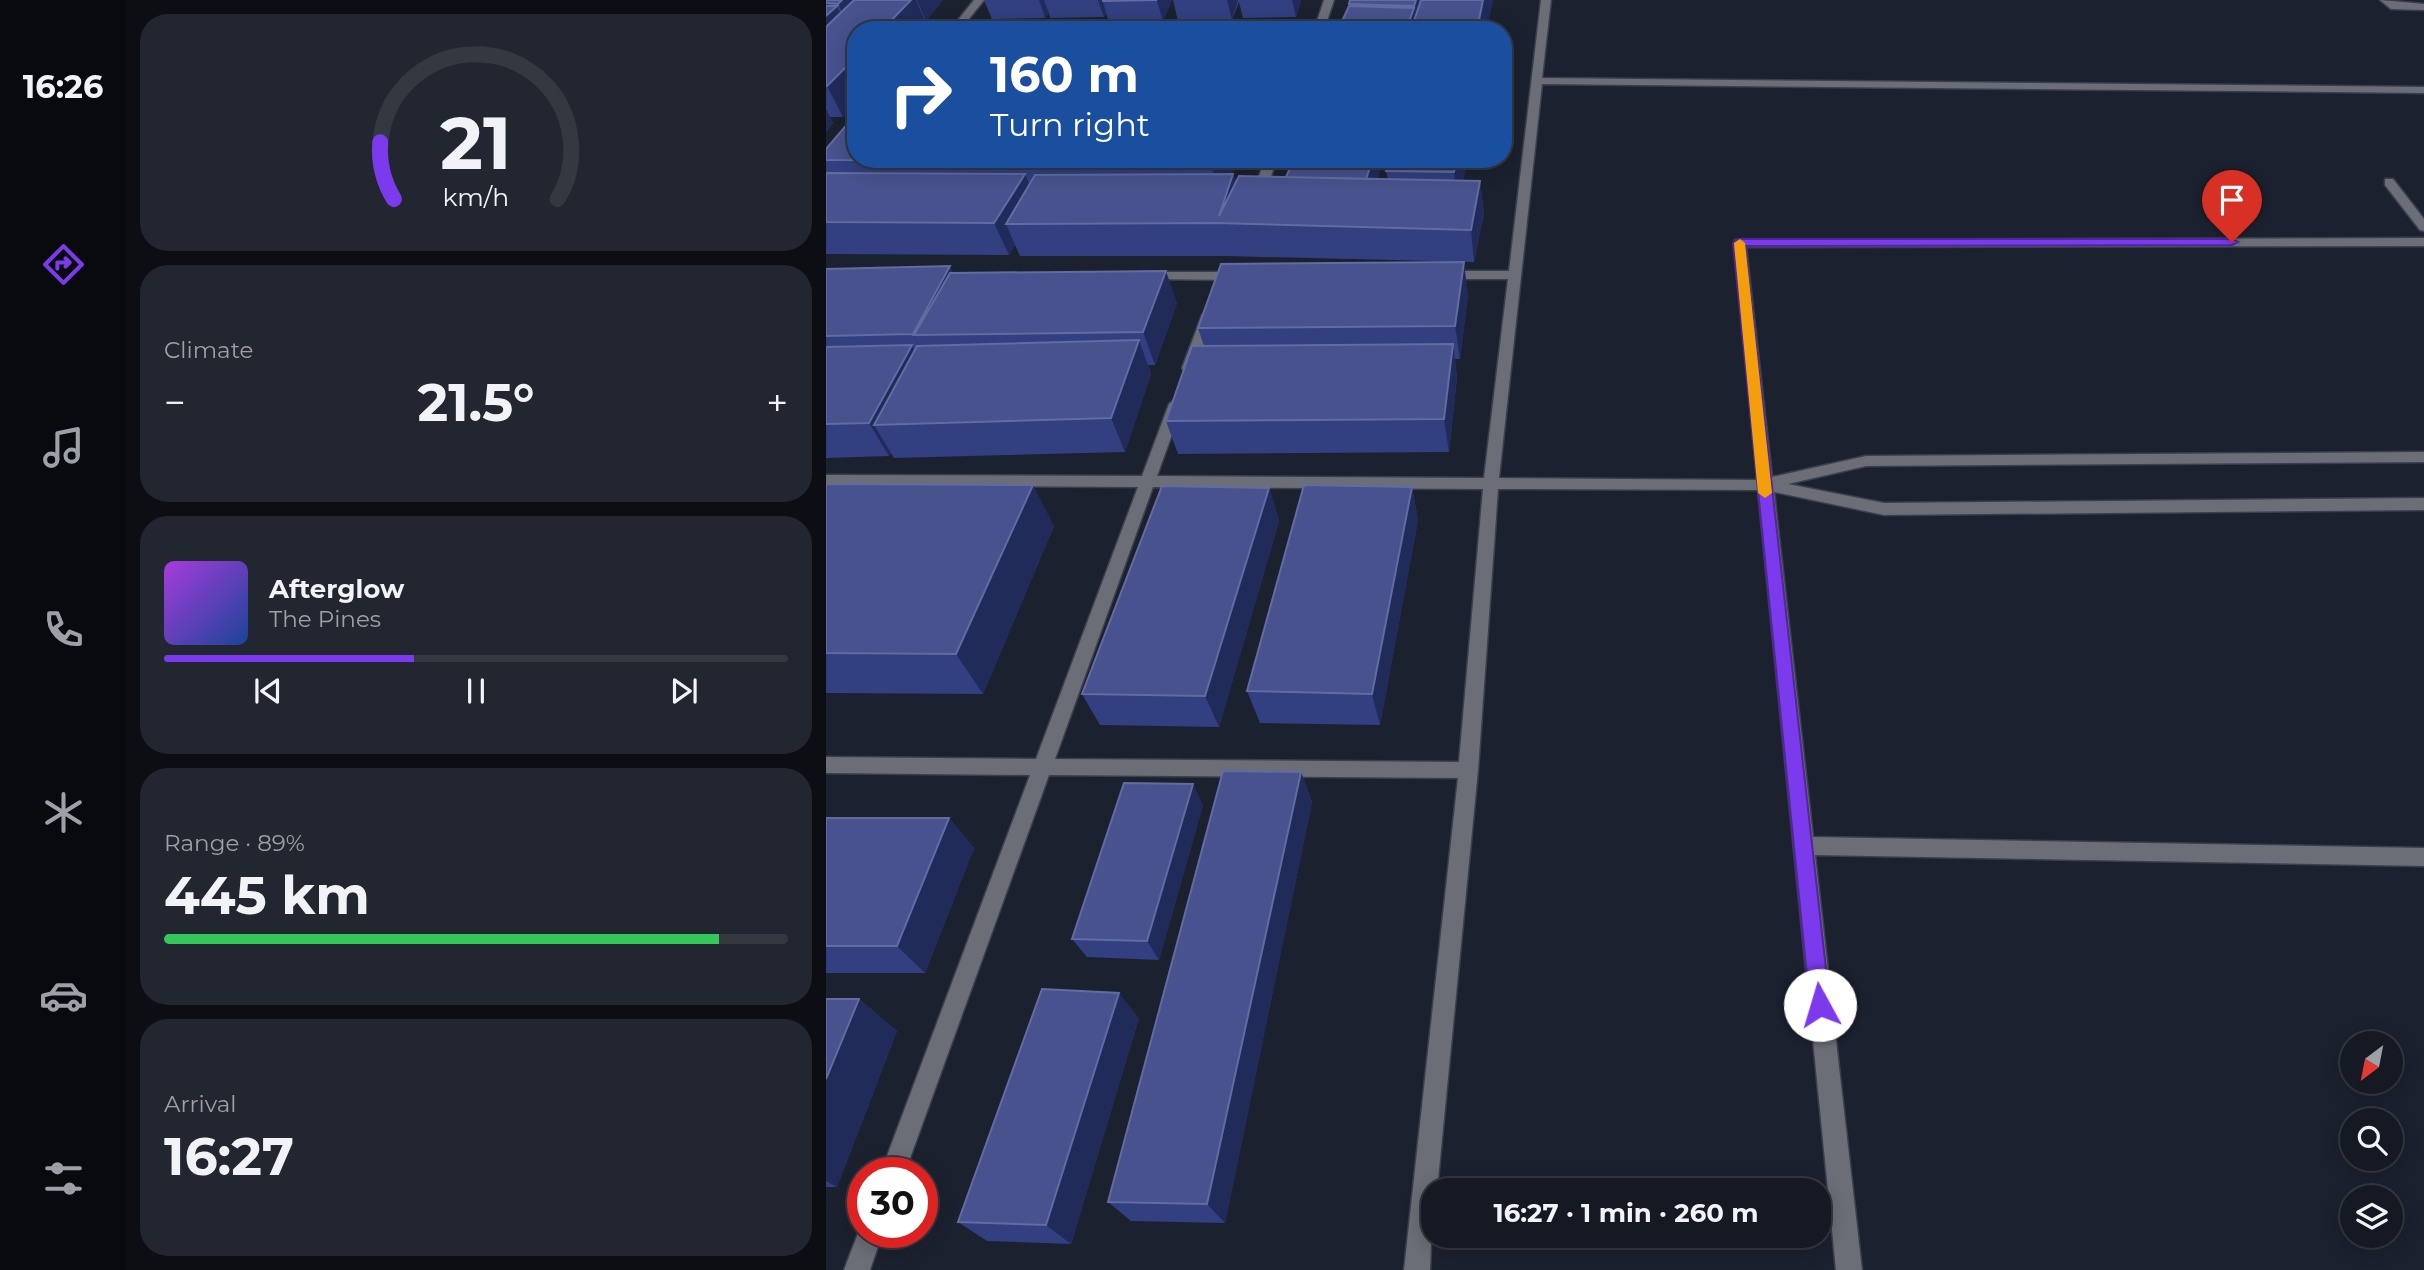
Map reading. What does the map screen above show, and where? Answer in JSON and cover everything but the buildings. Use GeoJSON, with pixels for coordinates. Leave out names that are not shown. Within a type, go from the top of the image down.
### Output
{"type":"FeatureCollection","features":[{"type":"Feature","properties":{"kind":"street"},"geometry":{"type":"LineString","coordinates":[[962,21],[979,0]]}},
{"type":"Feature","properties":{"kind":"street"},"geometry":{"type":"LineString","coordinates":[[1322,21],[1329,0]]}},
{"type":"Feature","properties":{"kind":"street"},"geometry":{"type":"LineString","coordinates":[[1417,1270],[1468,770],[1491,483],[1546,0]]}},
{"type":"Feature","properties":{"kind":"street"},"geometry":{"type":"LineString","coordinates":[[2385,0],[2391,6],[2424,6]]}},
{"type":"Feature","properties":{"kind":"street"},"geometry":{"type":"LineString","coordinates":[[1538,81],[2424,90]]}},
{"type":"Feature","properties":{"kind":"street"},"geometry":{"type":"LineString","coordinates":[[1264,179],[1268,168]]}},
{"type":"Feature","properties":{"kind":"street"},"geometry":{"type":"LineString","coordinates":[[2389,182],[2424,227]]}},
{"type":"Feature","properties":{"kind":"street"},"geometry":{"type":"LineString","coordinates":[[1849,1270],[1739,243],[2424,242]]}},
{"type":"Feature","properties":{"kind":"street"},"geometry":{"type":"LineString","coordinates":[[1430,275],[1513,275]]}},
{"type":"Feature","properties":{"kind":"street"},"geometry":{"type":"LineString","coordinates":[[1127,276],[1218,289],[1251,276]]}},
{"type":"Feature","properties":{"kind":"street"},"geometry":{"type":"LineString","coordinates":[[899,1157],[1218,289]]}},
{"type":"Feature","properties":{"kind":"street"},"geometry":{"type":"LineString","coordinates":[[1764,485],[1866,461],[2424,457]]}},
{"type":"Feature","properties":{"kind":"street"},"geometry":{"type":"LineString","coordinates":[[826,480],[1764,485],[1884,509],[2424,504]]}},
{"type":"Feature","properties":{"kind":"street"},"geometry":{"type":"LineString","coordinates":[[826,765],[1043,764],[1468,770]]}},
{"type":"Feature","properties":{"kind":"street"},"geometry":{"type":"LineString","coordinates":[[1803,846],[2424,857]]}},
{"type":"Feature","properties":{"kind":"street"},"geometry":{"type":"LineString","coordinates":[[857,1270],[865,1248]]}},
{"type":"Feature","properties":{"kind":"slow traffic"},"geometry":{"type":"LineString","coordinates":[[1740,243],[1765,493]]}},
{"type":"Feature","properties":{"kind":"route"},"geometry":{"type":"LineString","coordinates":[[1820,1005],[1739,243],[2232,242]]}}]}
